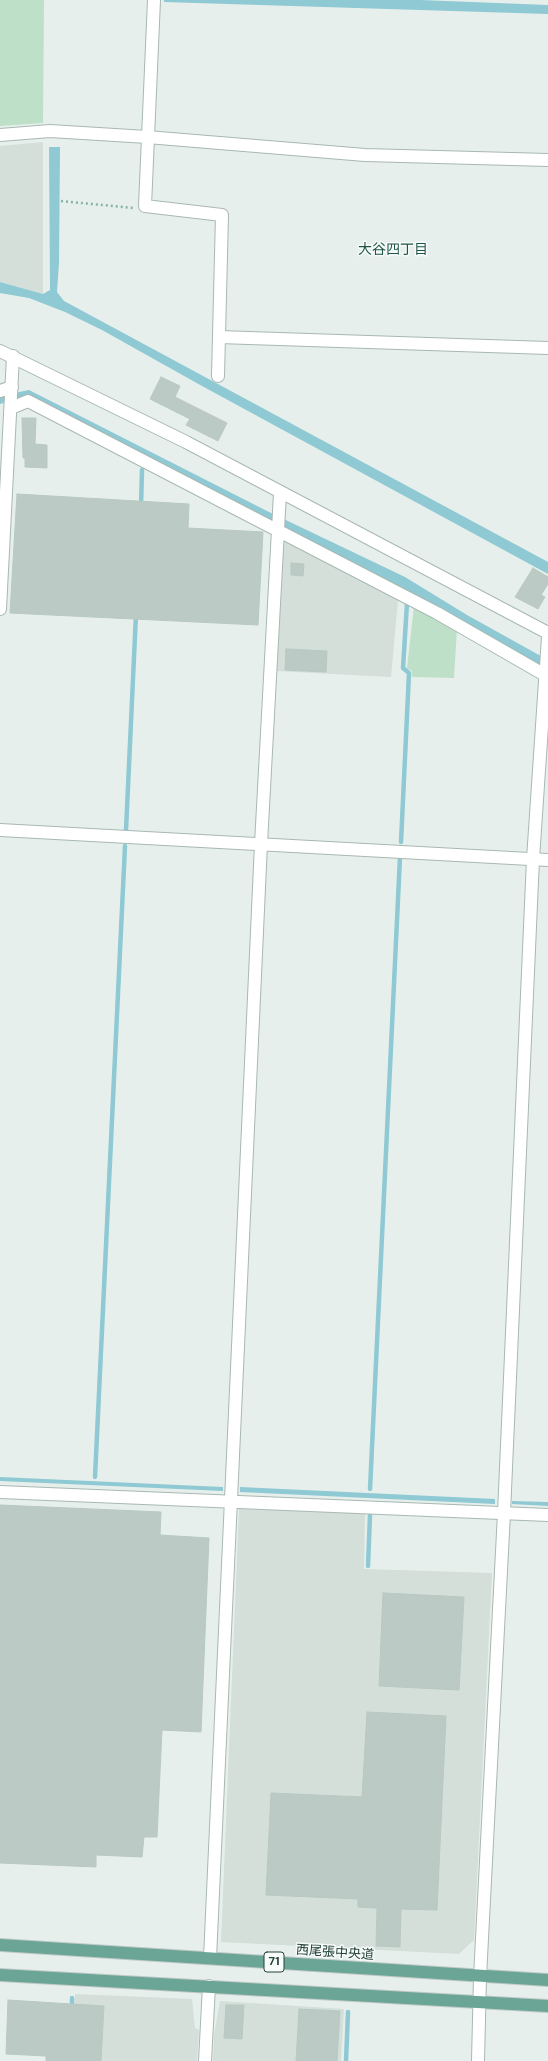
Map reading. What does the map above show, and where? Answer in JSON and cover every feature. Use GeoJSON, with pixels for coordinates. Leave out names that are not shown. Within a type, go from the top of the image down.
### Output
{"type":"FeatureCollection","features":[{"type":"Feature","properties":{"kind":"main road","name":"西尾張中央道"},"geometry":{"type":"LineString","coordinates":[[0,1945],[548,1980]]}},
{"type":"Feature","properties":{"kind":"main road","name":"71"},"geometry":{"type":"LineString","coordinates":[[0,1975],[548,2006]]}},
{"type":"Feature","properties":{"kind":"street"},"geometry":{"type":"LineString","coordinates":[[154,0],[145,206],[222,215],[218,376]]}},
{"type":"Feature","properties":{"kind":"street"},"geometry":{"type":"LineString","coordinates":[[0,135],[50,131],[147,136],[365,155],[548,160]]}},
{"type":"Feature","properties":{"kind":"street"},"geometry":{"type":"LineString","coordinates":[[219,337],[548,348]]}},
{"type":"Feature","properties":{"kind":"street"},"geometry":{"type":"LineString","coordinates":[[0,351],[13,356],[186,442],[280,493],[548,633]]}},
{"type":"Feature","properties":{"kind":"street"},"geometry":{"type":"LineString","coordinates":[[0,609],[11,408],[6,389],[13,356]]}},
{"type":"Feature","properties":{"kind":"street"},"geometry":{"type":"LineString","coordinates":[[11,408],[28,401],[437,613],[545,675]]}},
{"type":"Feature","properties":{"kind":"street"},"geometry":{"type":"LineString","coordinates":[[210,1958],[261,844],[280,493]]}},
{"type":"Feature","properties":{"kind":"street"},"geometry":{"type":"LineString","coordinates":[[478,2061],[480,1976],[504,1513],[533,859],[548,637]]}},
{"type":"Feature","properties":{"kind":"street"},"geometry":{"type":"LineString","coordinates":[[0,830],[548,860]]}},
{"type":"Feature","properties":{"kind":"street"},"geometry":{"type":"LineString","coordinates":[[0,1492],[548,1515]]}},
{"type":"Feature","properties":{"kind":"street"},"geometry":{"type":"LineString","coordinates":[[205,2061],[209,1986]]}},
{"type":"Feature","properties":{"kind":"path"},"geometry":{"type":"LineString","coordinates":[[61,201],[140,208],[145,206]]}},
{"type":"Feature","properties":{"kind":"shaded area"},"geometry":{"type":"Polygon","coordinates":[[[43,142],[43,294],[0,282],[0,146],[43,142]]]}},
{"type":"Feature","properties":{"kind":"shaded area"},"geometry":{"type":"Polygon","coordinates":[[[289,540],[398,600],[391,677],[275,671],[284,543],[289,540]]]}},
{"type":"Feature","properties":{"kind":"shaded area"},"geometry":{"type":"Polygon","coordinates":[[[239,1509],[365,1513],[364,1569],[492,1573],[474,1940],[459,1954],[221,1942],[239,1509]]]}},
{"type":"Feature","properties":{"kind":"shaded area"},"geometry":{"type":"Polygon","coordinates":[[[75,1994],[192,1999],[195,2028],[199,2030],[197,2061],[72,2061],[75,1994]]]}},
{"type":"Feature","properties":{"kind":"shaded area"},"geometry":{"type":"Polygon","coordinates":[[[220,2001],[344,2009],[341,2061],[213,2061],[214,2035],[220,2001]]]}},
{"type":"Feature","properties":{"kind":"green space"},"geometry":{"type":"Polygon","coordinates":[[[0,0],[44,0],[43,123],[0,126],[0,0]]]}},
{"type":"Feature","properties":{"kind":"green space"},"geometry":{"type":"Polygon","coordinates":[[[414,606],[457,629],[454,678],[412,677],[412,671],[407,668],[414,606]]]}},
{"type":"Feature","properties":{"kind":"water"},"geometry":{"type":"Polygon","coordinates":[[[164,0],[420,0],[548,5],[548,14],[164,2],[164,0]]]}},
{"type":"Feature","properties":{"kind":"water"},"geometry":{"type":"Polygon","coordinates":[[[49,147],[60,147],[59,263],[57,292],[64,301],[548,562],[548,574],[102,330],[65,312],[29,298],[0,293],[0,282],[43,294],[50,290],[49,147]]]}},
{"type":"Feature","properties":{"kind":"water"},"geometry":{"type":"Polygon","coordinates":[[[29,390],[267,511],[405,577],[467,615],[548,660],[548,671],[440,607],[28,396],[0,404],[0,396],[29,390]]]}},
{"type":"Feature","properties":{"kind":"water"},"geometry":{"type":"Polygon","coordinates":[[[0,1477],[223,1487],[223,1491],[0,1481],[0,1477]]]}},
{"type":"Feature","properties":{"kind":"water"},"geometry":{"type":"Polygon","coordinates":[[[240,1487],[495,1499],[495,1504],[240,1492],[240,1487]]]}},
{"type":"Feature","properties":{"kind":"water"},"geometry":{"type":"Polygon","coordinates":[[[512,1501],[548,1502],[548,1506],[512,1504],[512,1501]]]}},
{"type":"Feature","properties":{"kind":"building"},"geometry":{"type":"Polygon","coordinates":[[[161,377],[180,386],[175,397],[227,423],[218,441],[186,425],[190,419],[150,399],[161,377]]]}},
{"type":"Feature","properties":{"kind":"building"},"geometry":{"type":"Polygon","coordinates":[[[22,418],[36,418],[35,444],[47,445],[47,468],[25,467],[25,458],[23,458],[22,418]]]}},
{"type":"Feature","properties":{"kind":"building"},"geometry":{"type":"Polygon","coordinates":[[[17,494],[189,504],[188,528],[263,532],[258,625],[10,613],[17,494]]]}},
{"type":"Feature","properties":{"kind":"building"},"geometry":{"type":"Polygon","coordinates":[[[291,563],[304,564],[303,576],[291,575],[291,563]]]}},
{"type":"Feature","properties":{"kind":"building"},"geometry":{"type":"Polygon","coordinates":[[[533,568],[548,577],[548,584],[541,595],[545,597],[538,609],[515,597],[533,568]]]}},
{"type":"Feature","properties":{"kind":"building"},"geometry":{"type":"Polygon","coordinates":[[[286,649],[327,651],[326,672],[285,670],[286,649]]]}},
{"type":"Feature","properties":{"kind":"building"},"geometry":{"type":"Polygon","coordinates":[[[0,1505],[161,1512],[160,1535],[209,1538],[201,1732],[162,1730],[157,1837],[144,1837],[142,1857],[96,1855],[96,1867],[0,1863],[0,1505]]]}},
{"type":"Feature","properties":{"kind":"building"},"geometry":{"type":"Polygon","coordinates":[[[383,1593],[464,1597],[459,1690],[379,1686],[383,1593]]]}},
{"type":"Feature","properties":{"kind":"building"},"geometry":{"type":"Polygon","coordinates":[[[367,1712],[446,1716],[437,1910],[401,1909],[400,1947],[376,1946],[377,1908],[358,1907],[358,1899],[266,1895],[271,1793],[362,1797],[367,1712]]]}},
{"type":"Feature","properties":{"kind":"building"},"geometry":{"type":"Polygon","coordinates":[[[8,2000],[104,2006],[101,2061],[46,2061],[46,2056],[6,2054],[8,2000]]]}},
{"type":"Feature","properties":{"kind":"building"},"geometry":{"type":"Polygon","coordinates":[[[226,2005],[244,2005],[242,2039],[224,2038],[226,2005]]]}},
{"type":"Feature","properties":{"kind":"building"},"geometry":{"type":"Polygon","coordinates":[[[299,2009],[340,2011],[337,2061],[296,2061],[299,2009]]]}},
{"type":"Feature","properties":{"kind":"waterway"},"geometry":{"type":"LineString","coordinates":[[141,507],[142,470]]}},
{"type":"Feature","properties":{"kind":"waterway"},"geometry":{"type":"LineString","coordinates":[[401,842],[409,673],[403,668],[407,603]]}},
{"type":"Feature","properties":{"kind":"waterway"},"geometry":{"type":"LineString","coordinates":[[126,830],[136,614]]}},
{"type":"Feature","properties":{"kind":"waterway"},"geometry":{"type":"LineString","coordinates":[[95,1477],[125,846]]}},
{"type":"Feature","properties":{"kind":"waterway"},"geometry":{"type":"LineString","coordinates":[[370,1489],[400,857]]}},
{"type":"Feature","properties":{"kind":"waterway"},"geometry":{"type":"LineString","coordinates":[[368,1566],[370,1515]]}},
{"type":"Feature","properties":{"kind":"waterway"},"geometry":{"type":"LineString","coordinates":[[72,1998],[72,2010]]}},
{"type":"Feature","properties":{"kind":"waterway"},"geometry":{"type":"LineString","coordinates":[[346,2061],[348,2012]]}},
{"type":"Feature","properties":{"kind":"district","name":"大谷四丁目"},"geometry":{"type":"Point","coordinates":[393,250]}}]}
